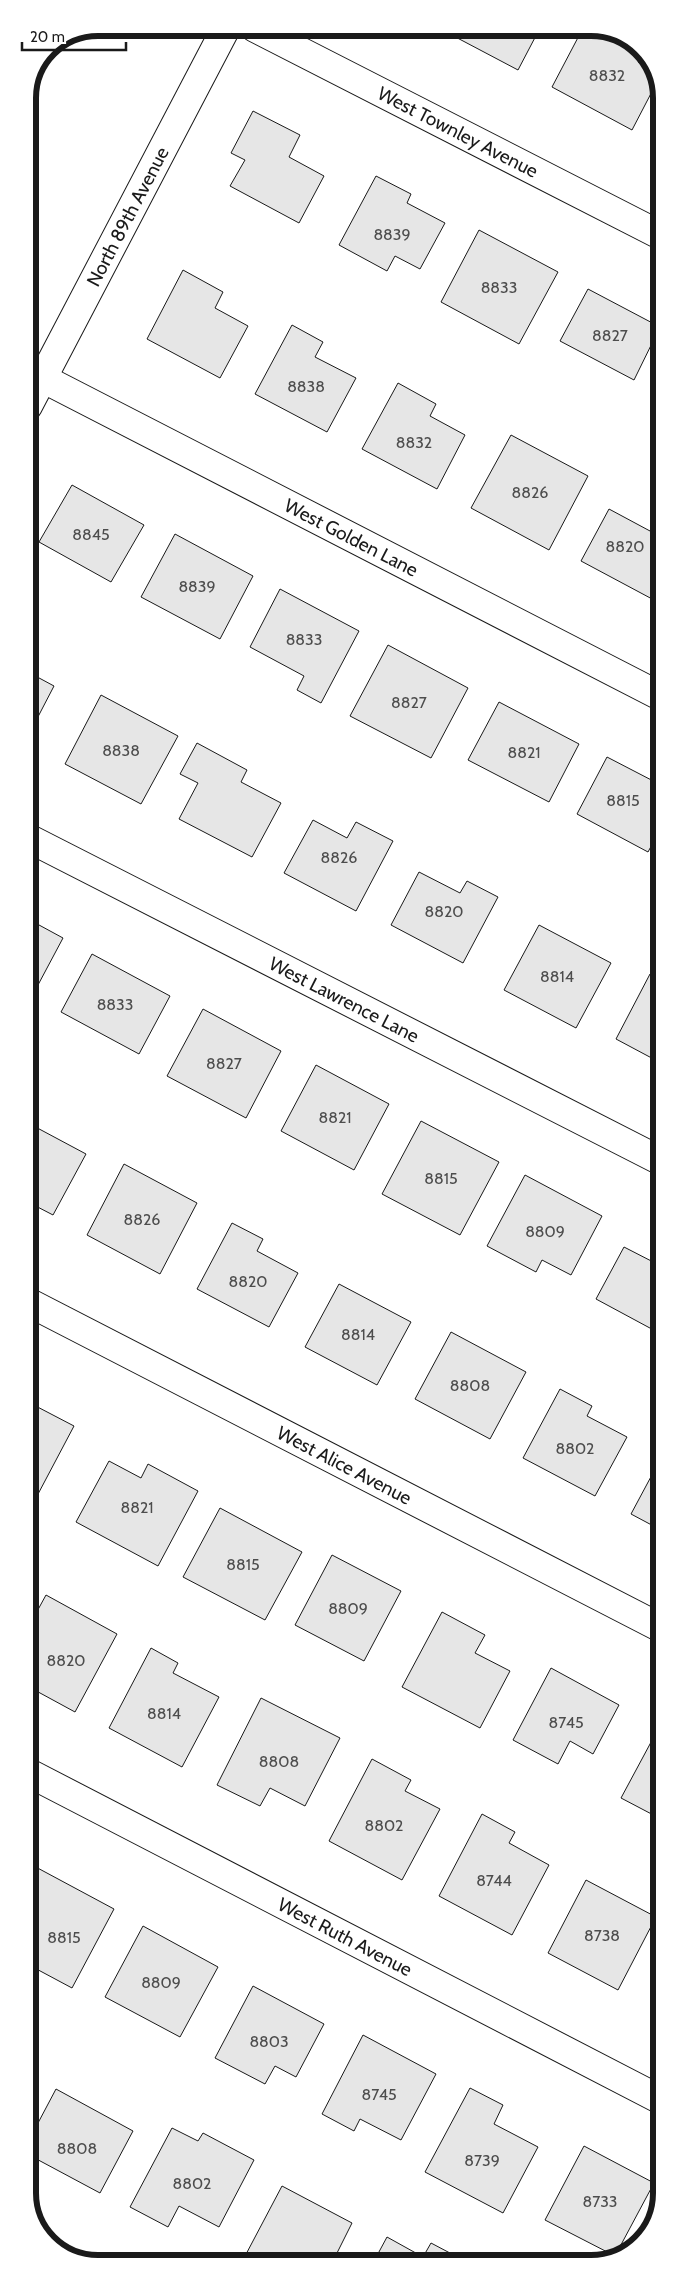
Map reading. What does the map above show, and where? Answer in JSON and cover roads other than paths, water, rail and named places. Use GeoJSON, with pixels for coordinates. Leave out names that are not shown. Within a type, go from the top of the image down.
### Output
{"type":"FeatureCollection","features":[{"type":"Feature","properties":{"kind":"street","name":"North 89th Avenue"},"geometry":{"type":"LineString","coordinates":[[36,390],[222,36]]}},
{"type":"Feature","properties":{"kind":"street","name":"West Townley Avenue"},"geometry":{"type":"LineString","coordinates":[[271,36],[653,231]]}},
{"type":"Feature","properties":{"kind":"street","name":"West Golden Lane"},"geometry":{"type":"LineString","coordinates":[[42,378],[653,692]]}},
{"type":"Feature","properties":{"kind":"street","name":"West Lawrence Lane"},"geometry":{"type":"LineString","coordinates":[[36,842],[653,1157]]}},
{"type":"Feature","properties":{"kind":"street","name":"West Alice Avenue"},"geometry":{"type":"LineString","coordinates":[[36,1306],[653,1624]]}},
{"type":"Feature","properties":{"kind":"street","name":"West Ruth Avenue"},"geometry":{"type":"LineString","coordinates":[[36,1777],[653,2096]]}}]}
